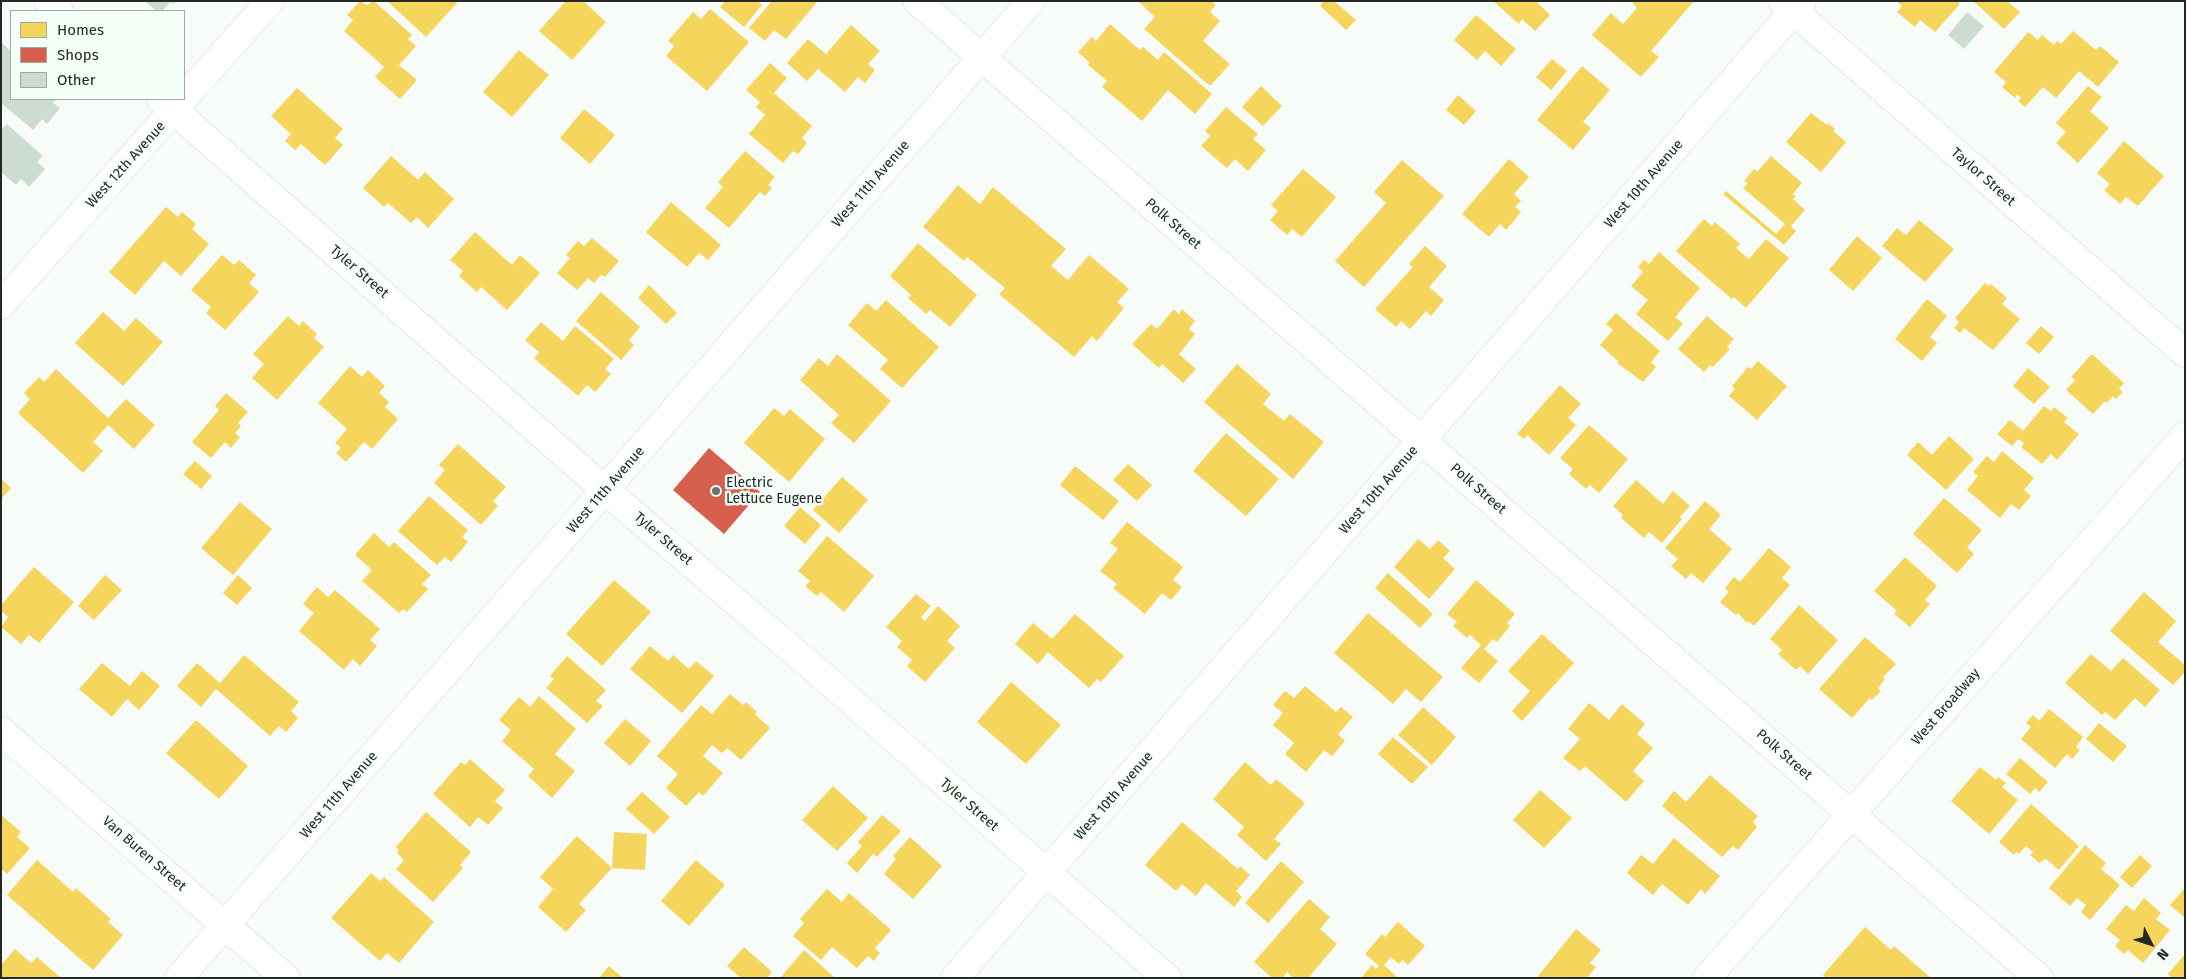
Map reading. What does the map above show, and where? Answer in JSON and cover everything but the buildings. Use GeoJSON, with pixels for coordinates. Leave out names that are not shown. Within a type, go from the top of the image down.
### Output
{"type":"FeatureCollection","features":[{"type":"Feature","properties":{"kind":"street"},"geometry":{"type":"LineString","coordinates":[[48,1],[58,10]]}},
{"type":"Feature","properties":{"kind":"street","name":"West 12th Avenue"},"geometry":{"type":"LineString","coordinates":[[185,87],[270,1]]}},
{"type":"Feature","properties":{"kind":"street","name":"Polk Street"},"geometry":{"type":"LineString","coordinates":[[917,1],[2039,978]]}},
{"type":"Feature","properties":{"kind":"street","name":"West 11th Avenue"},"geometry":{"type":"LineString","coordinates":[[179,978],[1031,1]]}},
{"type":"Feature","properties":{"kind":"street","name":"Taylor Street"},"geometry":{"type":"LineString","coordinates":[[1792,5],[2185,353]]}},
{"type":"Feature","properties":{"kind":"street","name":"West 10th Avenue"},"geometry":{"type":"LineString","coordinates":[[955,978],[1422,441],[1792,5]]}},
{"type":"Feature","properties":{"kind":"street","name":"West 12th Avenue"},"geometry":{"type":"LineString","coordinates":[[1,305],[168,104]]}},
{"type":"Feature","properties":{"kind":"street","name":"Tyler Street"},"geometry":{"type":"LineString","coordinates":[[168,104],[606,490],[1166,978]]}},
{"type":"Feature","properties":{"kind":"street","name":"West Broadway"},"geometry":{"type":"LineString","coordinates":[[1708,978],[2185,436]]}},
{"type":"Feature","properties":{"kind":"street","name":"Van Buren Street"},"geometry":{"type":"LineString","coordinates":[[1,731],[286,978]]}},
{"type":"Feature","properties":{"kind":"place","name":"Electric Lettuce Eugene"},"geometry":{"type":"Point","coordinates":[716,491]}}]}
